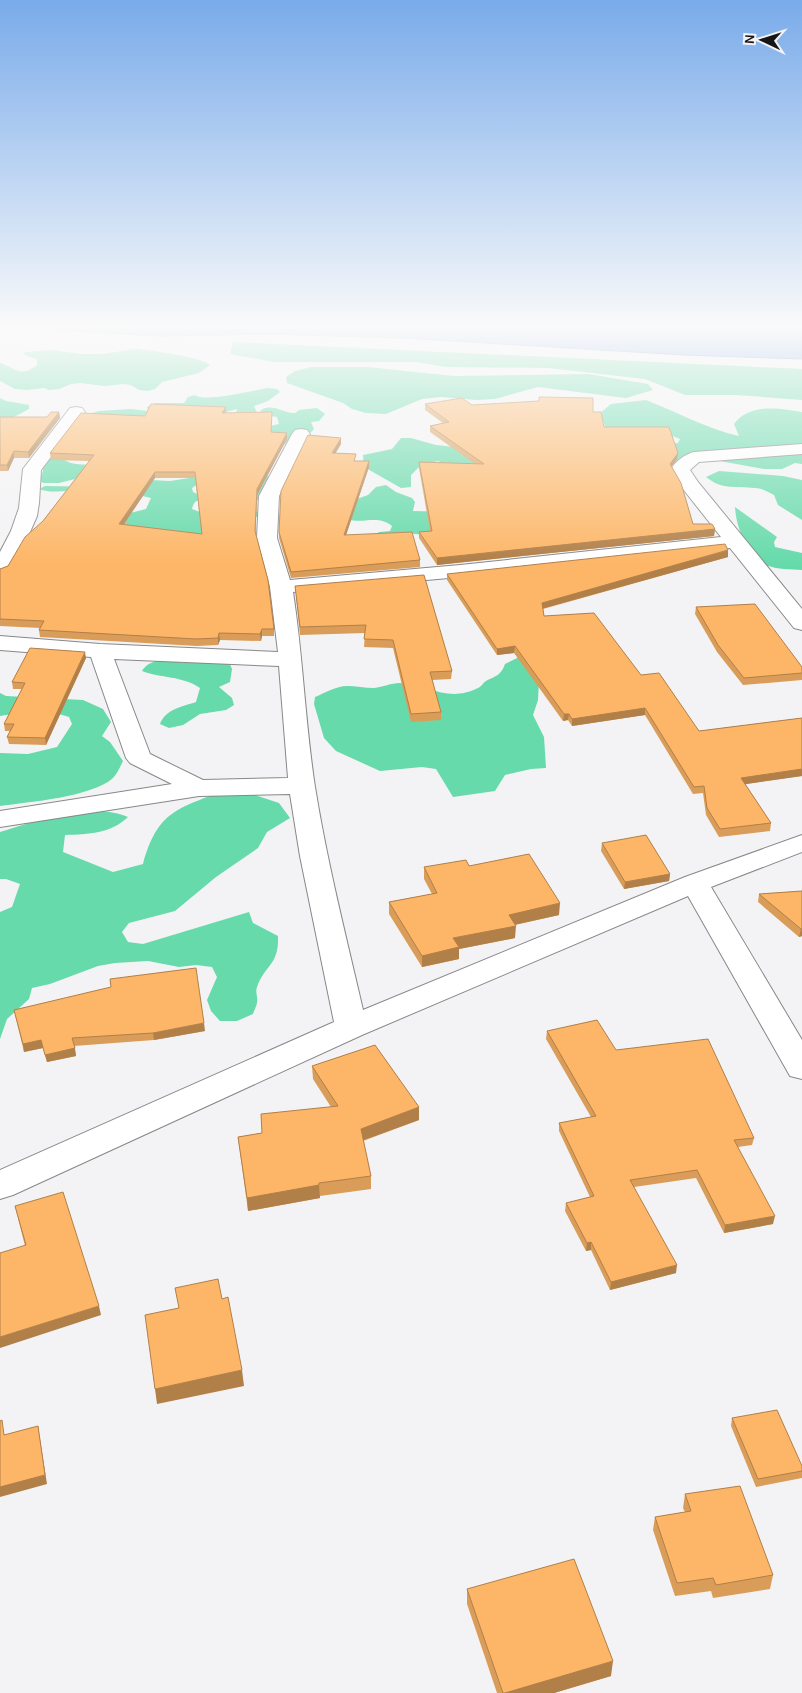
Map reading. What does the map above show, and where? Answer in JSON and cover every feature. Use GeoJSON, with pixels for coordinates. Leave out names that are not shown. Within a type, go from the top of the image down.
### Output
{"type":"FeatureCollection","features":[{"type":"Feature","properties":{"kind":"street"},"geometry":{"type":"LineString","coordinates":[[0,568],[13,548],[29,507],[28,480],[32,469],[76,412]]}},
{"type":"Feature","properties":{"kind":"street"},"geometry":{"type":"LineString","coordinates":[[301,434],[269,496],[267,538],[281,587],[302,786],[314,856],[351,1026]]}},
{"type":"Feature","properties":{"kind":"street"},"geometry":{"type":"LineString","coordinates":[[802,448],[694,457],[680,469],[690,485],[802,623]]}},
{"type":"Feature","properties":{"kind":"street"},"geometry":{"type":"LineString","coordinates":[[281,587],[460,571],[737,541]]}},
{"type":"Feature","properties":{"kind":"street"},"geometry":{"type":"LineString","coordinates":[[0,643],[100,651],[290,660]]}},
{"type":"Feature","properties":{"kind":"street"},"geometry":{"type":"LineString","coordinates":[[100,651],[140,758],[141,770],[130,786],[100,804]]}},
{"type":"Feature","properties":{"kind":"street"},"geometry":{"type":"LineString","coordinates":[[140,758],[199,788]]}},
{"type":"Feature","properties":{"kind":"street"},"geometry":{"type":"LineString","coordinates":[[0,819],[199,788],[302,786]]}},
{"type":"Feature","properties":{"kind":"street"},"geometry":{"type":"LineString","coordinates":[[0,1185],[351,1026],[695,883],[802,843]]}},
{"type":"Feature","properties":{"kind":"street"},"geometry":{"type":"LineString","coordinates":[[695,883],[802,1068]]}},
{"type":"Feature","properties":{"kind":"green space"},"geometry":{"type":"Polygon","coordinates":[[[0,406],[29,406],[29,409],[12,418],[0,420],[0,406]]]}},
{"type":"Feature","properties":{"kind":"green space"},"geometry":{"type":"Polygon","coordinates":[[[254,406],[258,415],[236,414],[237,409],[226,412],[209,409],[270,426],[279,424],[277,417],[260,414],[261,410],[265,408],[295,413],[299,410],[317,408],[325,414],[319,421],[311,422],[314,429],[305,436],[290,442],[252,451],[180,462],[168,467],[150,480],[170,481],[196,477],[207,478],[192,488],[193,492],[206,498],[195,502],[192,509],[203,513],[267,476],[272,478],[253,507],[261,516],[251,518],[252,532],[258,536],[257,539],[111,523],[130,513],[146,509],[151,498],[121,493],[39,489],[45,486],[106,487],[87,476],[59,483],[43,483],[40,480],[43,471],[42,463],[49,457],[56,457],[73,464],[92,465],[86,415],[99,411],[131,409],[148,411],[147,407],[254,406]]]}},
{"type":"Feature","properties":{"kind":"green space"},"geometry":{"type":"Polygon","coordinates":[[[348,406],[405,406],[386,414],[366,413],[348,406]]]}},
{"type":"Feature","properties":{"kind":"green space"},"geometry":{"type":"Polygon","coordinates":[[[609,406],[660,406],[703,424],[739,436],[734,424],[740,417],[748,413],[765,409],[784,409],[802,412],[802,464],[795,463],[782,469],[764,469],[714,460],[675,465],[624,450],[622,473],[441,465],[439,461],[422,464],[411,475],[411,487],[401,488],[364,467],[363,455],[392,449],[401,438],[411,438],[436,445],[515,453],[678,443],[680,439],[665,433],[606,429],[600,413],[609,406]]]}},
{"type":"Feature","properties":{"kind":"green space"},"geometry":{"type":"Polygon","coordinates":[[[719,471],[783,476],[802,480],[802,520],[778,505],[774,495],[765,490],[723,486],[706,477],[719,471]]]}},
{"type":"Feature","properties":{"kind":"green space"},"geometry":{"type":"Polygon","coordinates":[[[386,485],[396,492],[412,498],[415,502],[413,511],[456,512],[426,535],[405,533],[374,536],[379,532],[390,531],[392,526],[377,520],[349,520],[351,501],[368,495],[376,487],[386,485]]]}},
{"type":"Feature","properties":{"kind":"green space"},"geometry":{"type":"Polygon","coordinates":[[[735,507],[777,537],[774,542],[775,547],[802,553],[802,570],[775,568],[759,561],[748,548],[740,532],[735,507]]]}},
{"type":"Feature","properties":{"kind":"green space"},"geometry":{"type":"Polygon","coordinates":[[[523,655],[539,680],[538,700],[533,715],[544,737],[546,768],[531,769],[505,775],[495,791],[453,797],[436,769],[422,767],[380,771],[336,751],[324,738],[314,704],[315,697],[331,690],[343,686],[374,688],[400,683],[448,694],[457,694],[479,687],[500,673],[505,664],[523,655]]]}},
{"type":"Feature","properties":{"kind":"green space"},"geometry":{"type":"Polygon","coordinates":[[[171,660],[183,663],[229,662],[232,669],[230,682],[219,687],[232,698],[234,705],[226,710],[200,714],[183,725],[169,728],[160,724],[170,712],[196,702],[200,688],[186,681],[142,671],[151,663],[171,660]]]}},
{"type":"Feature","properties":{"kind":"green space"},"geometry":{"type":"Polygon","coordinates":[[[0,693],[6,696],[83,700],[103,709],[111,722],[102,736],[110,742],[123,761],[116,774],[113,778],[91,790],[59,798],[0,806],[0,753],[28,754],[57,747],[72,724],[69,717],[44,712],[26,712],[0,716],[0,693]]]}},
{"type":"Feature","properties":{"kind":"green space"},"geometry":{"type":"Polygon","coordinates":[[[225,790],[252,794],[279,803],[290,818],[267,832],[258,848],[216,877],[175,911],[129,923],[122,932],[128,942],[143,944],[249,912],[253,923],[278,936],[278,946],[274,959],[260,979],[257,987],[257,1004],[253,1014],[237,1021],[220,1021],[211,1011],[207,1000],[217,977],[212,967],[196,965],[179,967],[148,961],[115,963],[98,966],[50,984],[32,988],[29,999],[7,1019],[0,1039],[0,912],[12,907],[20,884],[0,879],[0,832],[47,818],[81,812],[97,811],[128,817],[114,827],[99,832],[65,835],[63,852],[113,872],[143,864],[156,832],[172,814],[194,802],[225,790]]]}},
{"type":"Feature","properties":{"kind":"building"},"geometry":{"type":"Polygon","coordinates":[[[150,406],[226,407],[222,413],[272,412],[271,432],[287,433],[257,489],[255,531],[268,580],[274,629],[262,629],[260,634],[219,633],[218,638],[196,639],[39,630],[44,621],[0,619],[0,569],[8,566],[25,537],[43,521],[94,455],[50,453],[81,413],[145,416],[150,406]],[[155,472],[119,524],[202,534],[195,472],[155,472]]]}},
{"type":"Feature","properties":{"kind":"building"},"geometry":{"type":"Polygon","coordinates":[[[428,406],[593,406],[593,412],[601,412],[604,427],[669,427],[678,453],[670,464],[681,483],[693,524],[712,524],[715,529],[437,558],[419,532],[432,531],[419,462],[484,464],[430,426],[449,422],[428,406]]]}},
{"type":"Feature","properties":{"kind":"building"},"geometry":{"type":"Polygon","coordinates":[[[51,412],[59,412],[28,452],[14,451],[7,465],[0,465],[0,417],[47,417],[51,412]]]}},
{"type":"Feature","properties":{"kind":"building"},"geometry":{"type":"Polygon","coordinates":[[[308,435],[341,438],[332,453],[356,454],[354,461],[369,461],[344,535],[412,532],[420,560],[291,572],[279,532],[281,491],[308,435]]]}},
{"type":"Feature","properties":{"kind":"building"},"geometry":{"type":"Polygon","coordinates":[[[725,544],[728,550],[542,603],[544,616],[594,613],[641,675],[659,673],[699,731],[802,718],[802,769],[741,778],[771,823],[720,829],[707,808],[704,786],[694,787],[645,708],[572,719],[569,714],[564,714],[515,646],[497,649],[447,574],[725,544]]]}},
{"type":"Feature","properties":{"kind":"building"},"geometry":{"type":"Polygon","coordinates":[[[424,575],[452,671],[430,672],[441,712],[411,714],[393,640],[364,639],[366,625],[300,627],[295,586],[424,575]]]}},
{"type":"Feature","properties":{"kind":"building"},"geometry":{"type":"Polygon","coordinates":[[[755,604],[802,667],[802,673],[744,678],[718,645],[696,607],[755,604]]]}},
{"type":"Feature","properties":{"kind":"building"},"geometry":{"type":"Polygon","coordinates":[[[30,648],[85,652],[45,738],[7,737],[14,724],[4,724],[25,683],[12,682],[30,648]]]}},
{"type":"Feature","properties":{"kind":"building"},"geometry":{"type":"Polygon","coordinates":[[[646,835],[670,874],[625,882],[602,843],[646,835]]]}},
{"type":"Feature","properties":{"kind":"building"},"geometry":{"type":"Polygon","coordinates":[[[529,854],[560,903],[509,915],[516,926],[453,938],[459,947],[422,956],[389,902],[437,893],[424,867],[466,860],[469,866],[529,854]]]}},
{"type":"Feature","properties":{"kind":"building"},"geometry":{"type":"Polygon","coordinates":[[[802,891],[802,929],[759,894],[802,891]]]}},
{"type":"Feature","properties":{"kind":"building"},"geometry":{"type":"Polygon","coordinates":[[[196,968],[204,1023],[153,1033],[72,1038],[75,1048],[45,1055],[41,1040],[23,1044],[14,1010],[111,987],[110,979],[196,968]]]}},
{"type":"Feature","properties":{"kind":"building"},"geometry":{"type":"Polygon","coordinates":[[[597,1020],[616,1050],[708,1039],[754,1138],[734,1140],[775,1216],[725,1225],[697,1170],[630,1180],[677,1265],[611,1282],[591,1242],[587,1243],[566,1203],[594,1196],[559,1123],[596,1116],[547,1031],[597,1020]]]}},
{"type":"Feature","properties":{"kind":"building"},"geometry":{"type":"Polygon","coordinates":[[[375,1045],[419,1107],[361,1129],[371,1176],[319,1183],[319,1185],[247,1198],[238,1137],[262,1133],[261,1114],[338,1106],[312,1066],[375,1045]]]}},
{"type":"Feature","properties":{"kind":"building"},"geometry":{"type":"Polygon","coordinates":[[[63,1192],[99,1306],[0,1337],[0,1253],[26,1245],[15,1206],[63,1192]]]}},
{"type":"Feature","properties":{"kind":"building"},"geometry":{"type":"Polygon","coordinates":[[[218,1279],[222,1299],[228,1297],[242,1370],[155,1389],[145,1315],[179,1308],[175,1288],[218,1279]]]}},
{"type":"Feature","properties":{"kind":"building"},"geometry":{"type":"Polygon","coordinates":[[[777,1410],[802,1466],[802,1471],[758,1479],[732,1418],[777,1410]]]}},
{"type":"Feature","properties":{"kind":"building"},"geometry":{"type":"Polygon","coordinates":[[[2,1420],[4,1435],[38,1426],[45,1475],[0,1487],[0,1421],[2,1420]]]}},
{"type":"Feature","properties":{"kind":"building"},"geometry":{"type":"Polygon","coordinates":[[[740,1486],[773,1575],[716,1585],[713,1578],[677,1583],[655,1517],[691,1511],[685,1494],[740,1486]]]}},
{"type":"Feature","properties":{"kind":"building"},"geometry":{"type":"Polygon","coordinates":[[[574,1559],[613,1661],[503,1693],[467,1589],[574,1559]]]}}]}
